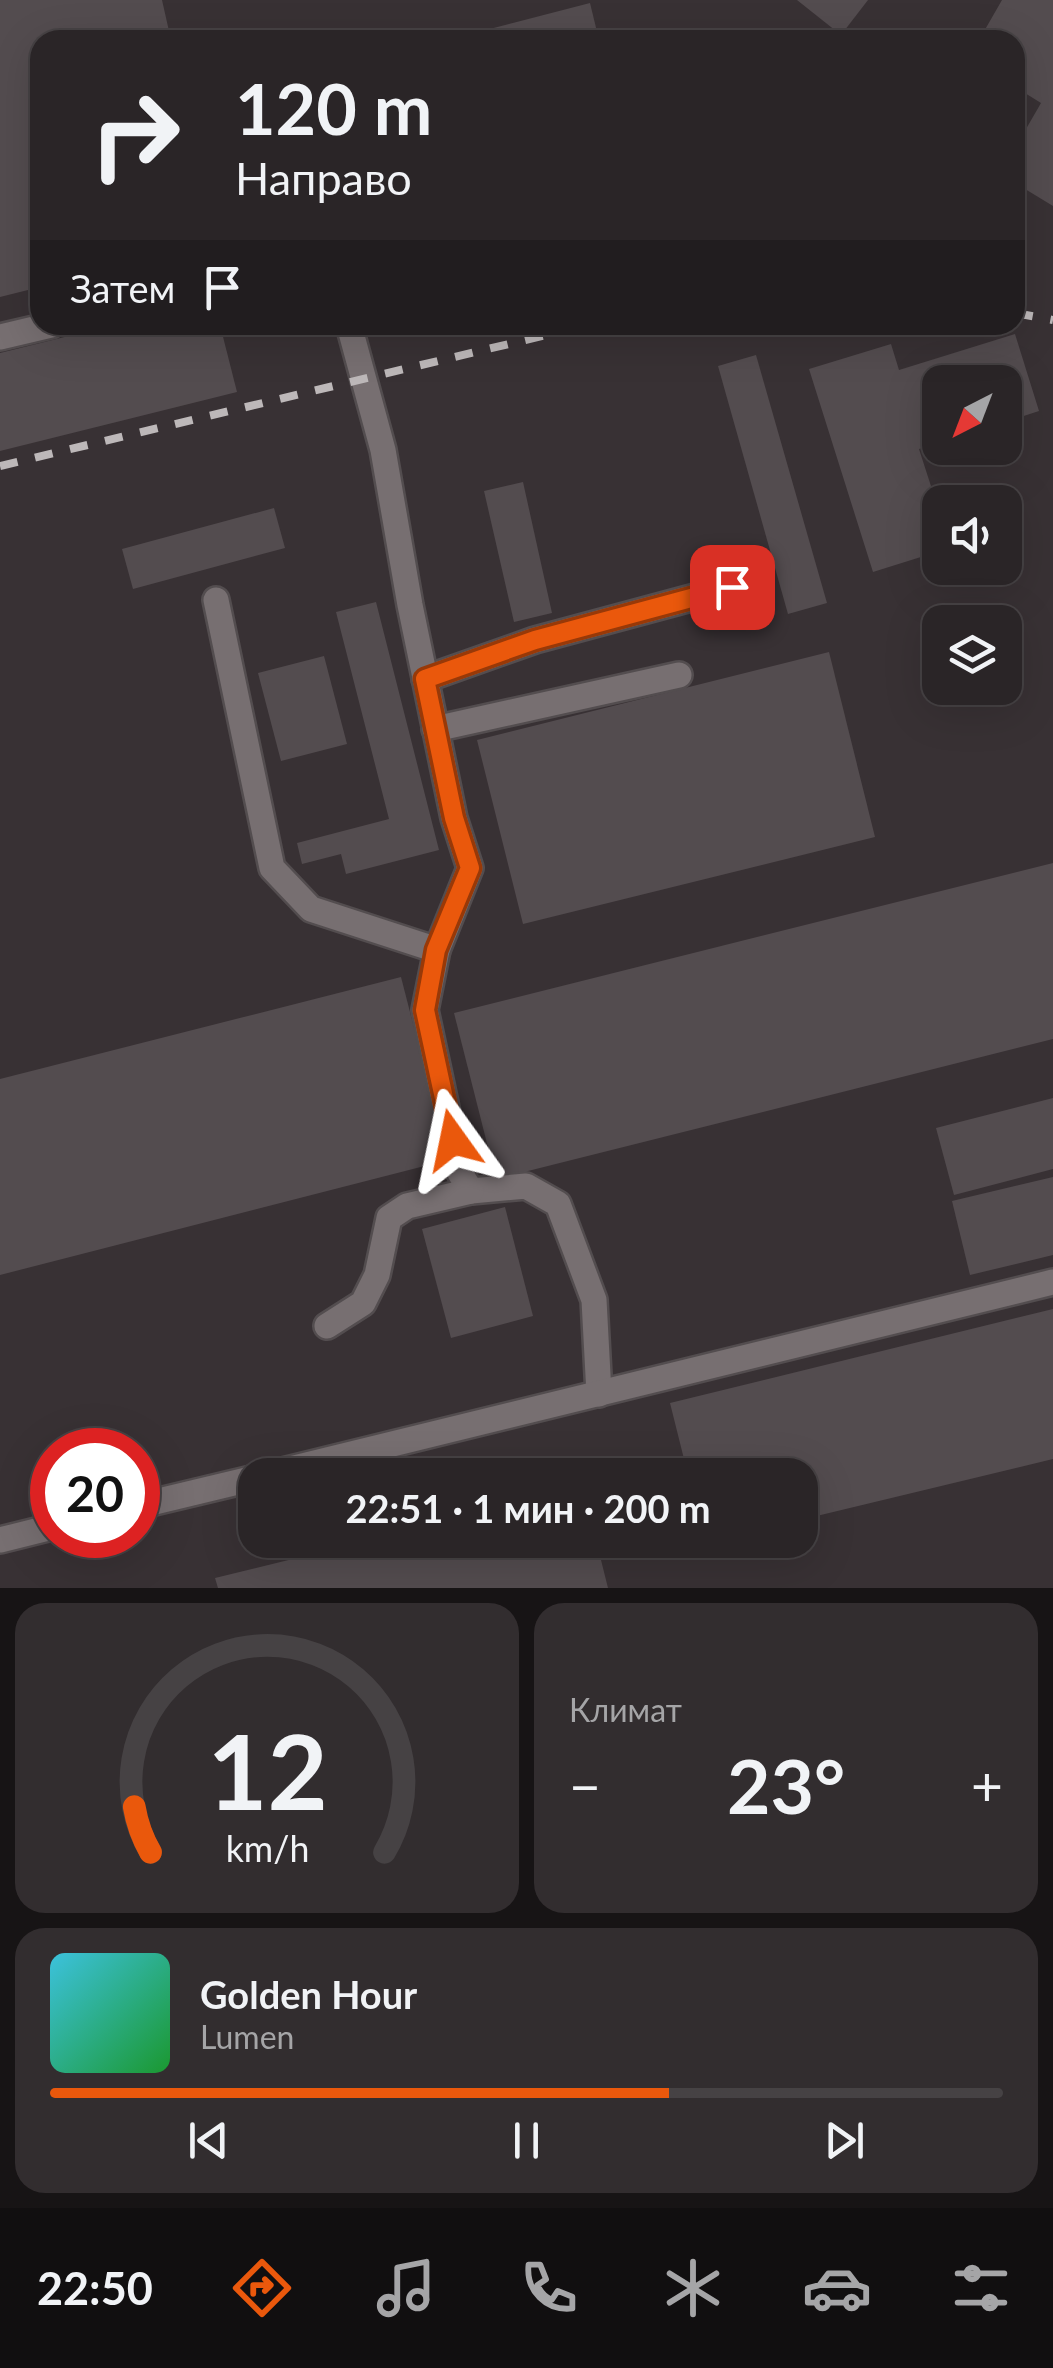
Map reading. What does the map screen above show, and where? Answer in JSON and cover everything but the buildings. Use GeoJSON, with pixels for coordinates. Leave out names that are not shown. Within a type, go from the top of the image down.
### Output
{"type":"FeatureCollection","features":[{"type":"Feature","properties":{"kind":"lane"},"geometry":{"type":"LineString","coordinates":[[0,337],[30,330]]}},
{"type":"Feature","properties":{"kind":"lane"},"geometry":{"type":"LineString","coordinates":[[352,335],[383,450],[425,679],[454,818],[470,868],[436,950],[425,1010],[460,1173],[471,1190]]}},
{"type":"Feature","properties":{"kind":"lane"},"geometry":{"type":"LineString","coordinates":[[425,679],[535,640],[732,587]]}},
{"type":"Feature","properties":{"kind":"lane"},"geometry":{"type":"LineString","coordinates":[[216,600],[272,868],[311,910],[436,950]]}},
{"type":"Feature","properties":{"kind":"lane"},"geometry":{"type":"LineString","coordinates":[[436,729],[679,675]]}},
{"type":"Feature","properties":{"kind":"lane"},"geometry":{"type":"LineString","coordinates":[[327,1326],[363,1303],[376,1275],[389,1218],[408,1206],[471,1190],[526,1186],[558,1204],[594,1300],[598,1394]]}},
{"type":"Feature","properties":{"kind":"lane"},"geometry":{"type":"LineString","coordinates":[[336,1458],[1053,1282]]}},
{"type":"Feature","properties":{"kind":"lane"},"geometry":{"type":"LineString","coordinates":[[160,1501],[238,1482]]}},
{"type":"Feature","properties":{"kind":"lane"},"geometry":{"type":"LineString","coordinates":[[0,1540],[30,1532]]}},
{"type":"Feature","properties":{"kind":"railway"},"geometry":{"type":"LineString","coordinates":[[1025,315],[1053,320]]}},
{"type":"Feature","properties":{"kind":"railway"},"geometry":{"type":"LineString","coordinates":[[0,466],[546,335]]}},
{"type":"Feature","properties":{"kind":"route"},"geometry":{"type":"LineString","coordinates":[[453,1140],[425,1010],[436,950],[470,868],[454,818],[425,679],[535,640],[732,587]]}}]}
